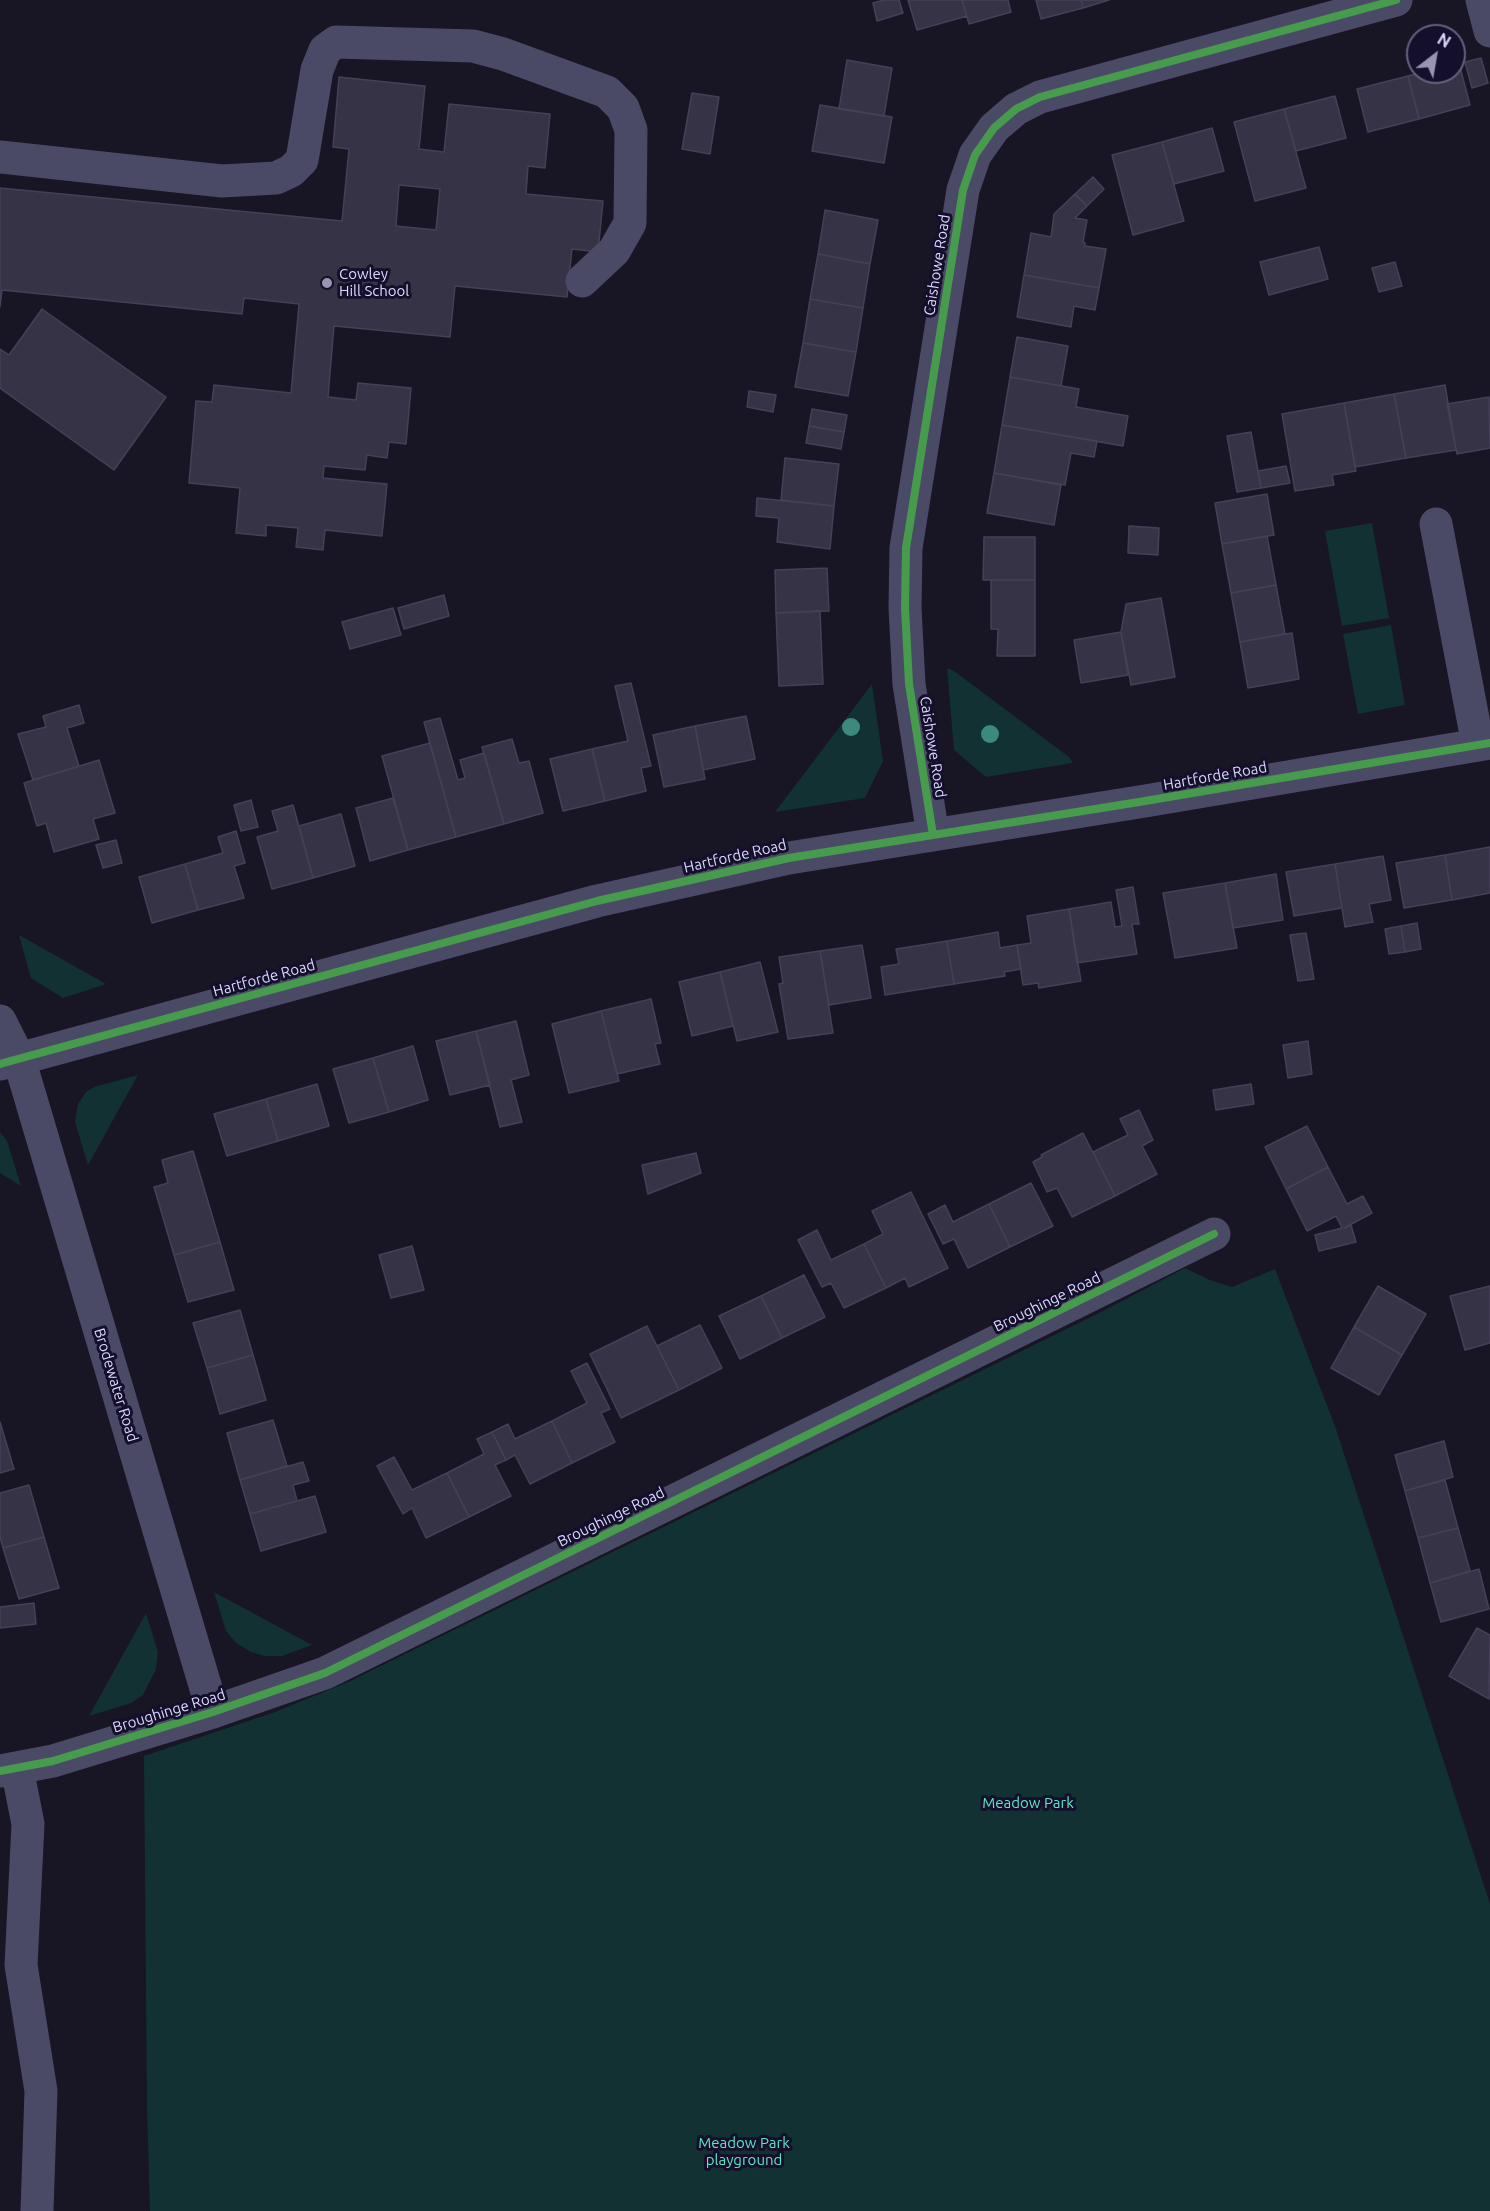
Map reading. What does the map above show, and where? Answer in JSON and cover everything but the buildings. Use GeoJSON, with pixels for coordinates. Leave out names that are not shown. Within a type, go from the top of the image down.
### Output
{"type":"FeatureCollection","features":[{"type":"Feature","properties":{"kind":"street","name":"Caishowe Road"},"geometry":{"type":"LineString","coordinates":[[933,835],[909,684],[904,608],[906,548],[963,190],[975,155],[994,128],[1016,109],[1040,97],[1396,0]]}},
{"type":"Feature","properties":{"kind":"street"},"geometry":{"type":"LineString","coordinates":[[1482,0],[1490,31]]}},
{"type":"Feature","properties":{"kind":"street"},"geometry":{"type":"LineString","coordinates":[[0,157],[222,181],[276,178],[291,171],[302,160],[317,70],[325,50],[336,42],[473,46],[503,54],[607,92],[623,108],[631,130],[630,223],[614,251],[582,281]]}},
{"type":"Feature","properties":{"kind":"street"},"geometry":{"type":"LineString","coordinates":[[1436,524],[1484,744]]}},
{"type":"Feature","properties":{"kind":"street","name":"Hartforde Road"},"geometry":{"type":"LineString","coordinates":[[9,1061],[597,901],[789,858],[1484,744]]}},
{"type":"Feature","properties":{"kind":"street","name":"Brodewater Road"},"geometry":{"type":"LineString","coordinates":[[0,1021],[9,1061],[213,1712]]}},
{"type":"Feature","properties":{"kind":"street","name":"Broughinge Road"},"geometry":{"type":"LineString","coordinates":[[8,1770],[53,1761],[213,1712],[325,1673],[1215,1234]]}},
{"type":"Feature","properties":{"kind":"street"},"geometry":{"type":"LineString","coordinates":[[8,1770],[28,1824],[21,1965],[41,2091],[37,2211]]}},
{"type":"Feature","properties":{"kind":"green space"},"geometry":{"type":"Polygon","coordinates":[[[1372,523],[1389,618],[1342,626],[1325,531],[1372,523]]]}},
{"type":"Feature","properties":{"kind":"green space"},"geometry":{"type":"Polygon","coordinates":[[[1391,625],[1405,705],[1358,714],[1343,634],[1391,625]]]}},
{"type":"Feature","properties":{"kind":"green space"},"geometry":{"type":"Polygon","coordinates":[[[947,668],[1069,757],[1073,763],[986,777],[954,750],[947,668]]]}},
{"type":"Feature","properties":{"kind":"green space"},"geometry":{"type":"Polygon","coordinates":[[[872,684],[883,761],[865,798],[775,812],[872,684]]]}},
{"type":"Feature","properties":{"kind":"green space"},"geometry":{"type":"Polygon","coordinates":[[[19,935],[106,984],[63,998],[31,978],[19,935]]]}},
{"type":"Feature","properties":{"kind":"green space"},"geometry":{"type":"Polygon","coordinates":[[[138,1075],[88,1165],[75,1122],[78,1104],[86,1092],[94,1087],[138,1075]]]}},
{"type":"Feature","properties":{"kind":"green space"},"geometry":{"type":"Polygon","coordinates":[[[0,1132],[7,1141],[21,1186],[0,1173],[0,1132]]]}},
{"type":"Feature","properties":{"kind":"green space","name":"Meadow Park"},"geometry":{"type":"Polygon","coordinates":[[[1185,1268],[1232,1287],[1275,1269],[1336,1429],[1490,1904],[1490,2211],[150,2211],[144,1756],[275,1712],[348,1682],[1103,1311],[1185,1268]]]}},
{"type":"Feature","properties":{"kind":"green space"},"geometry":{"type":"Polygon","coordinates":[[[214,1592],[312,1645],[282,1656],[264,1656],[251,1652],[236,1643],[226,1631],[214,1592]]]}},
{"type":"Feature","properties":{"kind":"green space"},"geometry":{"type":"Polygon","coordinates":[[[146,1613],[158,1652],[156,1669],[143,1695],[131,1703],[89,1716],[146,1613]]]}},
{"type":"Feature","properties":{"kind":"cycle path"},"geometry":{"type":"LineString","coordinates":[[933,835],[909,684],[905,608],[906,548],[963,190],[975,155],[994,128],[1016,109],[1040,97],[1396,0]]}},
{"type":"Feature","properties":{"kind":"cycle path"},"geometry":{"type":"LineString","coordinates":[[0,1064],[597,901],[789,858],[1490,743]]}},
{"type":"Feature","properties":{"kind":"cycle path"},"geometry":{"type":"LineString","coordinates":[[0,1771],[53,1761],[213,1712],[325,1673],[1214,1234]]}},
{"type":"Feature","properties":{"kind":"place","name":"Cowley Hill School"},"geometry":{"type":"Point","coordinates":[327,283]}},
{"type":"Feature","properties":{"kind":"park label","name":"Meadow Park playground"},"geometry":{"type":"Point","coordinates":[744,2152]}}]}
